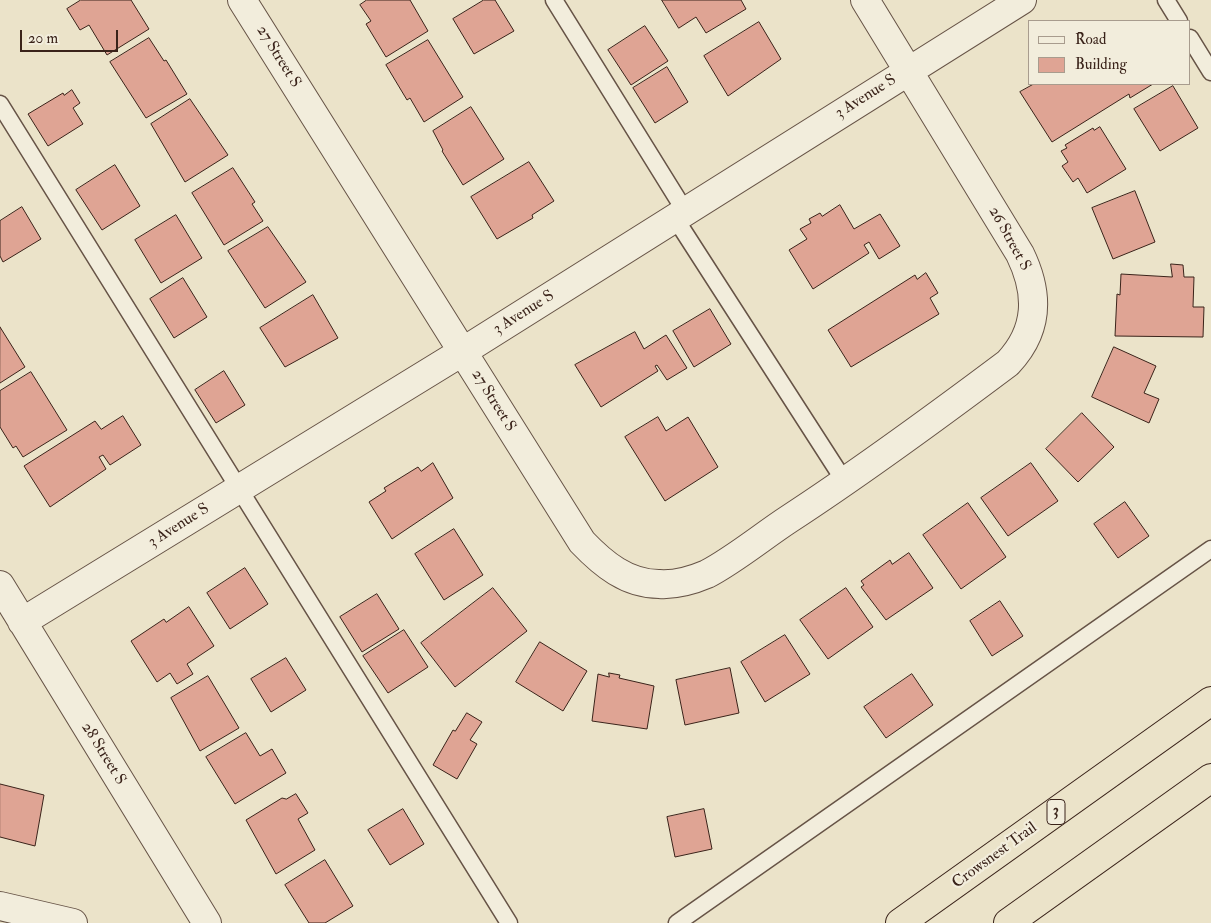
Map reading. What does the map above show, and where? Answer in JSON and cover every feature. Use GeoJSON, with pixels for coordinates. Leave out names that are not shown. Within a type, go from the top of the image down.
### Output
{"type":"FeatureCollection","features":[{"type":"Feature","properties":{"kind":"highway","name":"Crowsnest Trail"},"geometry":{"type":"LineString","coordinates":[[900,923],[1211,702]]}},
{"type":"Feature","properties":{"kind":"highway"},"geometry":{"type":"LineString","coordinates":[[1008,923],[1211,778]]}},
{"type":"Feature","properties":{"kind":"street","name":"27 Street S"},"geometry":{"type":"LineString","coordinates":[[242,0],[582,542],[610,568],[634,580],[660,584],[678,582],[707,574],[845,482]]}},
{"type":"Feature","properties":{"kind":"street","name":"26 Street S"},"geometry":{"type":"LineString","coordinates":[[845,482],[1008,363],[1024,342],[1033,310],[1034,288],[1020,254],[866,0]]}},
{"type":"Feature","properties":{"kind":"street","name":"3 Avenue S"},"geometry":{"type":"LineString","coordinates":[[22,622],[462,352],[1022,0]]}},
{"type":"Feature","properties":{"kind":"street","name":"28 Street S"},"geometry":{"type":"LineString","coordinates":[[0,584],[207,923]]}},
{"type":"Feature","properties":{"kind":"street"},"geometry":{"type":"LineString","coordinates":[[0,906],[73,923]]}},
{"type":"Feature","properties":{"kind":"lane"},"geometry":{"type":"LineString","coordinates":[[554,0],[680,214],[845,482]]}},
{"type":"Feature","properties":{"kind":"lane"},"geometry":{"type":"LineString","coordinates":[[1166,0],[1178,20]]}},
{"type":"Feature","properties":{"kind":"lane"},"geometry":{"type":"LineString","coordinates":[[1191,40],[1211,72]]}},
{"type":"Feature","properties":{"kind":"lane"},"geometry":{"type":"LineString","coordinates":[[0,104],[509,923]]}},
{"type":"Feature","properties":{"kind":"lane"},"geometry":{"type":"LineString","coordinates":[[677,923],[1211,549]]}},
{"type":"Feature","properties":{"kind":"building"},"geometry":{"type":"Polygon","coordinates":[[[81,0],[131,0],[149,29],[107,55],[89,25],[80,30],[67,9],[81,0]]]}},
{"type":"Feature","properties":{"kind":"building"},"geometry":{"type":"Polygon","coordinates":[[[367,0],[410,0],[428,31],[386,57],[366,24],[371,21],[360,5],[367,0]]]}},
{"type":"Feature","properties":{"kind":"building"},"geometry":{"type":"Polygon","coordinates":[[[484,0],[495,0],[514,31],[474,54],[453,19],[484,0]]]}},
{"type":"Feature","properties":{"kind":"building"},"geometry":{"type":"Polygon","coordinates":[[[662,0],[741,0],[746,9],[706,33],[696,17],[679,28],[662,0]]]}},
{"type":"Feature","properties":{"kind":"building"},"geometry":{"type":"Polygon","coordinates":[[[759,22],[781,59],[728,96],[704,56],[759,22]]]}},
{"type":"Feature","properties":{"kind":"building"},"geometry":{"type":"Polygon","coordinates":[[[645,26],[668,61],[631,85],[608,50],[645,26]]]}},
{"type":"Feature","properties":{"kind":"building"},"geometry":{"type":"Polygon","coordinates":[[[149,38],[164,61],[166,60],[187,94],[146,118],[110,62],[149,38]]]}},
{"type":"Feature","properties":{"kind":"building"},"geometry":{"type":"Polygon","coordinates":[[[428,40],[463,97],[424,122],[410,98],[407,100],[386,65],[428,40]]]}},
{"type":"Feature","properties":{"kind":"building"},"geometry":{"type":"Polygon","coordinates":[[[667,67],[688,102],[655,123],[633,88],[667,67]]]}},
{"type":"Feature","properties":{"kind":"building"},"geometry":{"type":"Polygon","coordinates":[[[1032,85],[1151,85],[1130,98],[1129,94],[1052,142],[1020,92],[1032,85]]]}},
{"type":"Feature","properties":{"kind":"building"},"geometry":{"type":"Polygon","coordinates":[[[1173,86],[1198,128],[1160,151],[1134,109],[1173,86]]]}},
{"type":"Feature","properties":{"kind":"building"},"geometry":{"type":"Polygon","coordinates":[[[72,90],[80,103],[73,108],[83,124],[48,146],[28,114],[63,93],[64,95],[72,90]]]}},
{"type":"Feature","properties":{"kind":"building"},"geometry":{"type":"Polygon","coordinates":[[[190,99],[228,155],[185,182],[151,124],[190,99]]]}},
{"type":"Feature","properties":{"kind":"building"},"geometry":{"type":"Polygon","coordinates":[[[471,107],[504,159],[463,185],[442,151],[433,131],[471,107]]]}},
{"type":"Feature","properties":{"kind":"building"},"geometry":{"type":"Polygon","coordinates":[[[1100,127],[1126,169],[1087,193],[1078,178],[1073,182],[1062,166],[1068,162],[1061,151],[1067,148],[1065,145],[1093,128],[1094,130],[1100,127]]]}},
{"type":"Feature","properties":{"kind":"building"},"geometry":{"type":"Polygon","coordinates":[[[529,162],[554,201],[532,215],[533,218],[497,239],[471,197],[529,162]]]}},
{"type":"Feature","properties":{"kind":"building"},"geometry":{"type":"Polygon","coordinates":[[[115,165],[140,206],[102,230],[76,190],[115,165]]]}},
{"type":"Feature","properties":{"kind":"building"},"geometry":{"type":"Polygon","coordinates":[[[233,168],[255,202],[252,204],[263,221],[224,245],[192,193],[233,168]]]}},
{"type":"Feature","properties":{"kind":"building"},"geometry":{"type":"Polygon","coordinates":[[[1135,191],[1155,242],[1113,259],[1092,208],[1135,191]]]}},
{"type":"Feature","properties":{"kind":"building"},"geometry":{"type":"Polygon","coordinates":[[[840,205],[854,229],[880,214],[900,246],[879,259],[869,242],[864,245],[869,253],[813,289],[789,250],[807,239],[800,229],[811,223],[809,219],[820,213],[822,216],[840,205]]]}},
{"type":"Feature","properties":{"kind":"building"},"geometry":{"type":"Polygon","coordinates":[[[22,207],[41,239],[3,262],[0,256],[0,221],[22,207]]]}},
{"type":"Feature","properties":{"kind":"building"},"geometry":{"type":"Polygon","coordinates":[[[176,215],[202,258],[161,283],[135,240],[176,215]]]}},
{"type":"Feature","properties":{"kind":"building"},"geometry":{"type":"Polygon","coordinates":[[[268,227],[306,282],[265,308],[228,251],[268,227]]]}},
{"type":"Feature","properties":{"kind":"building"},"geometry":{"type":"Polygon","coordinates":[[[1171,264],[1183,265],[1184,277],[1194,277],[1193,307],[1204,307],[1203,337],[1115,336],[1117,294],[1120,295],[1121,274],[1172,277],[1171,264]]]}},
{"type":"Feature","properties":{"kind":"building"},"geometry":{"type":"Polygon","coordinates":[[[926,273],[938,293],[930,298],[939,314],[851,367],[828,330],[915,275],[917,279],[926,273]]]}},
{"type":"Feature","properties":{"kind":"building"},"geometry":{"type":"Polygon","coordinates":[[[183,278],[207,317],[174,338],[150,299],[183,278]]]}},
{"type":"Feature","properties":{"kind":"building"},"geometry":{"type":"Polygon","coordinates":[[[313,295],[338,338],[285,367],[260,328],[313,295]]]}},
{"type":"Feature","properties":{"kind":"building"},"geometry":{"type":"Polygon","coordinates":[[[710,309],[731,344],[694,367],[673,331],[710,309]]]}},
{"type":"Feature","properties":{"kind":"building"},"geometry":{"type":"Polygon","coordinates":[[[0,327],[25,367],[0,383],[0,327]]]}},
{"type":"Feature","properties":{"kind":"building"},"geometry":{"type":"Polygon","coordinates":[[[635,332],[644,349],[666,335],[687,368],[667,380],[657,365],[655,366],[658,371],[601,407],[575,365],[635,332]]]}},
{"type":"Feature","properties":{"kind":"building"},"geometry":{"type":"Polygon","coordinates":[[[1114,347],[1156,366],[1144,393],[1159,399],[1149,423],[1092,397],[1114,347]]]}},
{"type":"Feature","properties":{"kind":"building"},"geometry":{"type":"Polygon","coordinates":[[[224,371],[245,405],[216,423],[195,390],[224,371]]]}},
{"type":"Feature","properties":{"kind":"building"},"geometry":{"type":"Polygon","coordinates":[[[31,372],[67,430],[23,457],[16,446],[13,448],[0,427],[0,391],[31,372]]]}},
{"type":"Feature","properties":{"kind":"building"},"geometry":{"type":"Polygon","coordinates":[[[1082,413],[1114,447],[1078,482],[1046,449],[1082,413]]]}},
{"type":"Feature","properties":{"kind":"building"},"geometry":{"type":"Polygon","coordinates":[[[123,416],[141,445],[110,465],[103,455],[99,457],[106,469],[50,507],[24,466],[95,421],[101,429],[123,416]]]}},
{"type":"Feature","properties":{"kind":"building"},"geometry":{"type":"Polygon","coordinates":[[[658,417],[666,431],[688,417],[718,467],[665,501],[625,437],[658,417]]]}},
{"type":"Feature","properties":{"kind":"building"},"geometry":{"type":"Polygon","coordinates":[[[433,463],[453,498],[392,539],[369,502],[386,491],[384,488],[418,467],[421,471],[433,463]]]}},
{"type":"Feature","properties":{"kind":"building"},"geometry":{"type":"Polygon","coordinates":[[[1031,463],[1058,501],[1008,536],[981,498],[1031,463]]]}},
{"type":"Feature","properties":{"kind":"building"},"geometry":{"type":"Polygon","coordinates":[[[1125,502],[1149,536],[1118,558],[1094,524],[1125,502]]]}},
{"type":"Feature","properties":{"kind":"building"},"geometry":{"type":"Polygon","coordinates":[[[968,503],[1006,557],[961,589],[923,535],[968,503]]]}},
{"type":"Feature","properties":{"kind":"building"},"geometry":{"type":"Polygon","coordinates":[[[454,529],[483,575],[444,600],[415,554],[454,529]]]}},
{"type":"Feature","properties":{"kind":"building"},"geometry":{"type":"Polygon","coordinates":[[[909,553],[933,588],[886,620],[861,587],[864,585],[861,581],[890,560],[892,564],[909,553]]]}},
{"type":"Feature","properties":{"kind":"building"},"geometry":{"type":"Polygon","coordinates":[[[245,568],[268,604],[230,629],[207,593],[245,568]]]}},
{"type":"Feature","properties":{"kind":"building"},"geometry":{"type":"Polygon","coordinates":[[[493,588],[527,631],[455,687],[421,643],[493,588]]]}},
{"type":"Feature","properties":{"kind":"building"},"geometry":{"type":"Polygon","coordinates":[[[846,588],[873,627],[828,659],[800,620],[846,588]]]}},
{"type":"Feature","properties":{"kind":"building"},"geometry":{"type":"Polygon","coordinates":[[[377,594],[399,629],[362,652],[340,617],[377,594]]]}},
{"type":"Feature","properties":{"kind":"building"},"geometry":{"type":"Polygon","coordinates":[[[1000,601],[1023,636],[992,656],[970,621],[1000,601]]]}},
{"type":"Feature","properties":{"kind":"building"},"geometry":{"type":"Polygon","coordinates":[[[189,607],[214,646],[187,664],[193,674],[177,684],[170,673],[157,682],[131,641],[164,619],[166,622],[189,607]]]}},
{"type":"Feature","properties":{"kind":"building"},"geometry":{"type":"Polygon","coordinates":[[[404,630],[428,667],[388,693],[363,656],[404,630]]]}},
{"type":"Feature","properties":{"kind":"building"},"geometry":{"type":"Polygon","coordinates":[[[785,635],[810,674],[765,702],[741,662],[785,635]]]}},
{"type":"Feature","properties":{"kind":"building"},"geometry":{"type":"Polygon","coordinates":[[[540,642],[587,671],[563,711],[516,682],[540,642]]]}},
{"type":"Feature","properties":{"kind":"building"},"geometry":{"type":"Polygon","coordinates":[[[286,658],[306,690],[271,712],[251,679],[286,658]]]}},
{"type":"Feature","properties":{"kind":"building"},"geometry":{"type":"Polygon","coordinates":[[[730,668],[739,713],[685,725],[676,680],[730,668]]]}},
{"type":"Feature","properties":{"kind":"building"},"geometry":{"type":"Polygon","coordinates":[[[609,673],[620,675],[619,678],[654,686],[647,729],[592,721],[598,674],[609,677],[609,673]]]}},
{"type":"Feature","properties":{"kind":"building"},"geometry":{"type":"Polygon","coordinates":[[[912,674],[933,705],[886,738],[864,707],[912,674]]]}},
{"type":"Feature","properties":{"kind":"building"},"geometry":{"type":"Polygon","coordinates":[[[208,676],[239,728],[200,751],[171,698],[208,676]]]}},
{"type":"Feature","properties":{"kind":"building"},"geometry":{"type":"Polygon","coordinates":[[[467,713],[482,722],[470,740],[477,744],[457,779],[433,765],[453,730],[455,731],[467,713]]]}},
{"type":"Feature","properties":{"kind":"building"},"geometry":{"type":"Polygon","coordinates":[[[246,733],[260,756],[272,749],[286,773],[235,804],[206,757],[246,733]]]}},
{"type":"Feature","properties":{"kind":"building"},"geometry":{"type":"Polygon","coordinates":[[[0,784],[44,795],[35,846],[0,837],[0,784]]]}},
{"type":"Feature","properties":{"kind":"building"},"geometry":{"type":"Polygon","coordinates":[[[296,794],[308,813],[298,819],[315,850],[276,874],[246,820],[282,798],[286,799],[296,794]]]}},
{"type":"Feature","properties":{"kind":"building"},"geometry":{"type":"Polygon","coordinates":[[[403,809],[424,844],[390,865],[368,830],[403,809]]]}},
{"type":"Feature","properties":{"kind":"building"},"geometry":{"type":"Polygon","coordinates":[[[704,809],[712,849],[675,857],[667,817],[704,809]]]}},
{"type":"Feature","properties":{"kind":"building"},"geometry":{"type":"Polygon","coordinates":[[[325,860],[353,906],[325,923],[309,923],[285,885],[325,860]]]}}]}
